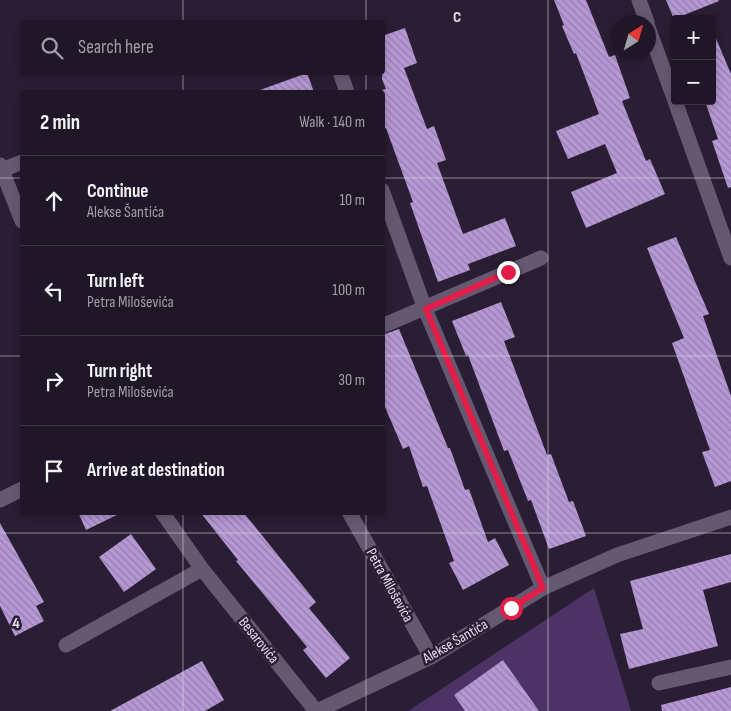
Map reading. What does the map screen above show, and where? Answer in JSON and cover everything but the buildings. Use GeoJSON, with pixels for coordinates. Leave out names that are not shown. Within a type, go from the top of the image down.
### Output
{"type":"FeatureCollection","features":[{"type":"Feature","properties":{"kind":"street"},"geometry":{"type":"LineString","coordinates":[[639,0],[644,15]]}},
{"type":"Feature","properties":{"kind":"street"},"geometry":{"type":"LineString","coordinates":[[656,49],[671,90]]}},
{"type":"Feature","properties":{"kind":"street"},"geometry":{"type":"LineString","coordinates":[[341,75],[346,90]]}},
{"type":"Feature","properties":{"kind":"street"},"geometry":{"type":"LineString","coordinates":[[676,105],[731,258]]}},
{"type":"Feature","properties":{"kind":"street"},"geometry":{"type":"LineString","coordinates":[[20,163],[1,168],[20,217]]}},
{"type":"Feature","properties":{"kind":"street"},"geometry":{"type":"LineString","coordinates":[[385,198],[426,309],[543,588]]}},
{"type":"Feature","properties":{"kind":"street"},"geometry":{"type":"LineString","coordinates":[[385,325],[426,309],[541,258]]}},
{"type":"Feature","properties":{"kind":"street"},"geometry":{"type":"LineString","coordinates":[[0,500],[20,490]]}},
{"type":"Feature","properties":{"kind":"street","name":"Besarovića"},"geometry":{"type":"LineString","coordinates":[[164,515],[202,569],[317,711]]}},
{"type":"Feature","properties":{"kind":"street","name":"Petra Miloševića"},"geometry":{"type":"LineString","coordinates":[[351,515],[431,657]]}},
{"type":"Feature","properties":{"kind":"street","name":"Alekse Šantića"},"geometry":{"type":"LineString","coordinates":[[317,711],[431,657],[543,588],[617,555],[731,517]]}},
{"type":"Feature","properties":{"kind":"street"},"geometry":{"type":"LineString","coordinates":[[66,646],[202,569]]}},
{"type":"Feature","properties":{"kind":"street"},"geometry":{"type":"LineString","coordinates":[[659,683],[731,667]]}},
{"type":"Feature","properties":{"kind":"shaded area"},"geometry":{"type":"Polygon","coordinates":[[[594,588],[631,711],[408,711],[594,588]]]}},
{"type":"Feature","properties":{"kind":"route"},"geometry":{"type":"LineString","coordinates":[[508,272],[426,309],[543,588],[511,608]]}}]}
